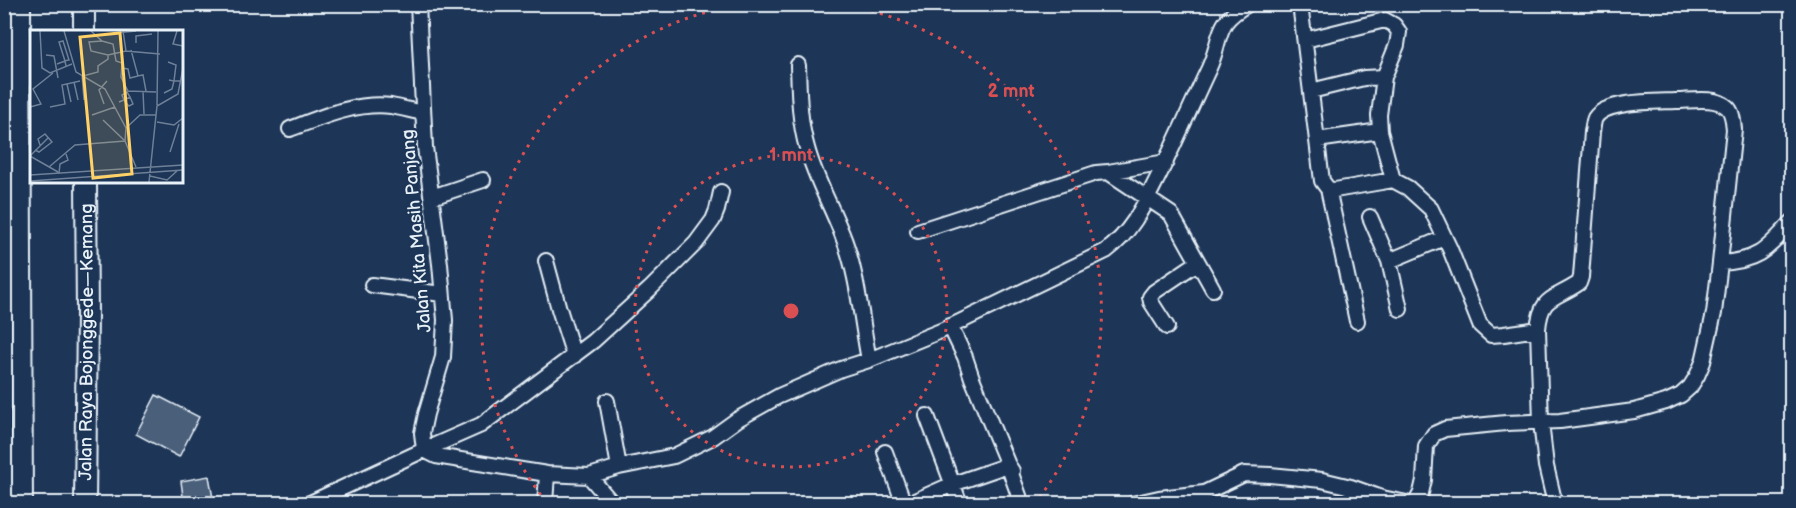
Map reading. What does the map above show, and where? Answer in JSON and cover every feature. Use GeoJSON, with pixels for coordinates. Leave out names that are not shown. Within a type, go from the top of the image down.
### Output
{"type":"FeatureCollection","features":[{"type":"Feature","properties":{"kind":"highway"},"geometry":{"type":"LineString","coordinates":[[20,4],[22,504]]}},
{"type":"Feature","properties":{"kind":"highway"},"geometry":{"type":"LineString","coordinates":[[84,4],[84,30]]}},
{"type":"Feature","properties":{"kind":"highway","name":"Jalan Raya Bojonggede—Kemang"},"geometry":{"type":"LineString","coordinates":[[86,183],[86,504]]}},
{"type":"Feature","properties":{"kind":"street","name":"Jalan Kita Masih Panjang"},"geometry":{"type":"LineString","coordinates":[[418,4],[425,147],[445,320],[444,347],[438,379],[422,433],[424,450]]}},
{"type":"Feature","properties":{"kind":"street"},"geometry":{"type":"LineString","coordinates":[[424,450],[435,456],[547,474],[589,476],[619,467],[674,456],[713,437],[738,419],[779,396],[946,328],[1106,251],[1118,243],[1133,224],[1147,199],[1212,61],[1219,33],[1231,15],[1248,4]]}},
{"type":"Feature","properties":{"kind":"street"},"geometry":{"type":"LineString","coordinates":[[1300,4],[1322,181],[1328,189],[1357,321]]}},
{"type":"Feature","properties":{"kind":"street"},"geometry":{"type":"LineString","coordinates":[[1305,40],[1386,21],[1394,25],[1399,32],[1384,76],[1379,116],[1380,131],[1393,180]]}},
{"type":"Feature","properties":{"kind":"street"},"geometry":{"type":"LineString","coordinates":[[798,65],[800,111],[807,147],[843,235],[854,276],[869,360]]}},
{"type":"Feature","properties":{"kind":"street"},"geometry":{"type":"LineString","coordinates":[[1311,91],[1364,78],[1384,76]]}},
{"type":"Feature","properties":{"kind":"street"},"geometry":{"type":"LineString","coordinates":[[1132,504],[1204,492],[1244,474],[1311,479],[1414,504],[1421,493],[1424,480],[1426,446],[1434,434],[1445,429],[1541,422],[1643,409],[1681,395],[1690,387],[1700,369],[1708,343],[1720,263],[1734,129],[1730,110],[1721,103],[1703,100],[1642,102],[1608,109],[1595,118],[1581,277],[1579,283],[1546,301],[1542,308],[1538,328],[1541,422],[1546,466],[1555,504]]}},
{"type":"Feature","properties":{"kind":"street"},"geometry":{"type":"LineString","coordinates":[[290,129],[334,113],[371,106],[390,106],[423,113]]}},
{"type":"Feature","properties":{"kind":"street"},"geometry":{"type":"LineString","coordinates":[[1317,140],[1380,131]]}},
{"type":"Feature","properties":{"kind":"street"},"geometry":{"type":"LineString","coordinates":[[918,231],[1096,173],[1166,162]]}},
{"type":"Feature","properties":{"kind":"street"},"geometry":{"type":"LineString","coordinates":[[1108,172],[1171,214],[1213,289]]}},
{"type":"Feature","properties":{"kind":"street"},"geometry":{"type":"LineString","coordinates":[[432,196],[483,180]]}},
{"type":"Feature","properties":{"kind":"street"},"geometry":{"type":"LineString","coordinates":[[1328,189],[1335,190],[1393,180],[1408,188],[1431,209],[1480,325],[1491,335],[1538,328]]}},
{"type":"Feature","properties":{"kind":"street"},"geometry":{"type":"LineString","coordinates":[[308,504],[481,425],[574,356],[642,296],[696,243],[713,220],[721,192]]}},
{"type":"Feature","properties":{"kind":"street"},"geometry":{"type":"LineString","coordinates":[[1370,217],[1389,261],[1400,309]]}},
{"type":"Feature","properties":{"kind":"street"},"geometry":{"type":"LineString","coordinates":[[1720,263],[1743,261],[1761,254],[1791,222]]}},
{"type":"Feature","properties":{"kind":"street"},"geometry":{"type":"LineString","coordinates":[[1389,261],[1444,238]]}},
{"type":"Feature","properties":{"kind":"street"},"geometry":{"type":"LineString","coordinates":[[546,261],[574,356]]}},
{"type":"Feature","properties":{"kind":"street"},"geometry":{"type":"LineString","coordinates":[[1167,327],[1150,297],[1197,263]]}},
{"type":"Feature","properties":{"kind":"street"},"geometry":{"type":"LineString","coordinates":[[372,285],[442,294]]}},
{"type":"Feature","properties":{"kind":"street"},"geometry":{"type":"LineString","coordinates":[[946,328],[965,357],[1022,504]]}},
{"type":"Feature","properties":{"kind":"street"},"geometry":{"type":"LineString","coordinates":[[607,401],[619,467]]}},
{"type":"Feature","properties":{"kind":"street"},"geometry":{"type":"LineString","coordinates":[[927,416],[960,504]]}},
{"type":"Feature","properties":{"kind":"street"},"geometry":{"type":"LineString","coordinates":[[885,452],[906,504],[953,484],[1008,465]]}},
{"type":"Feature","properties":{"kind":"street"},"geometry":{"type":"LineString","coordinates":[[1008,465],[1031,504]]}},
{"type":"Feature","properties":{"kind":"street"},"geometry":{"type":"LineString","coordinates":[[545,504],[547,474]]}},
{"type":"Feature","properties":{"kind":"street"},"geometry":{"type":"LineString","coordinates":[[589,476],[613,504]]}},
{"type":"Feature","properties":{"kind":"street"},"geometry":{"type":"LineString","coordinates":[[1350,504],[1351,487]]}},
{"type":"Feature","properties":{"kind":"building"},"geometry":{"type":"Polygon","coordinates":[[[156,395],[199,417],[179,457],[136,434],[156,395]]]}},
{"type":"Feature","properties":{"kind":"building"},"geometry":{"type":"Polygon","coordinates":[[[209,476],[214,504],[184,504],[181,481],[209,476]]]}}]}
